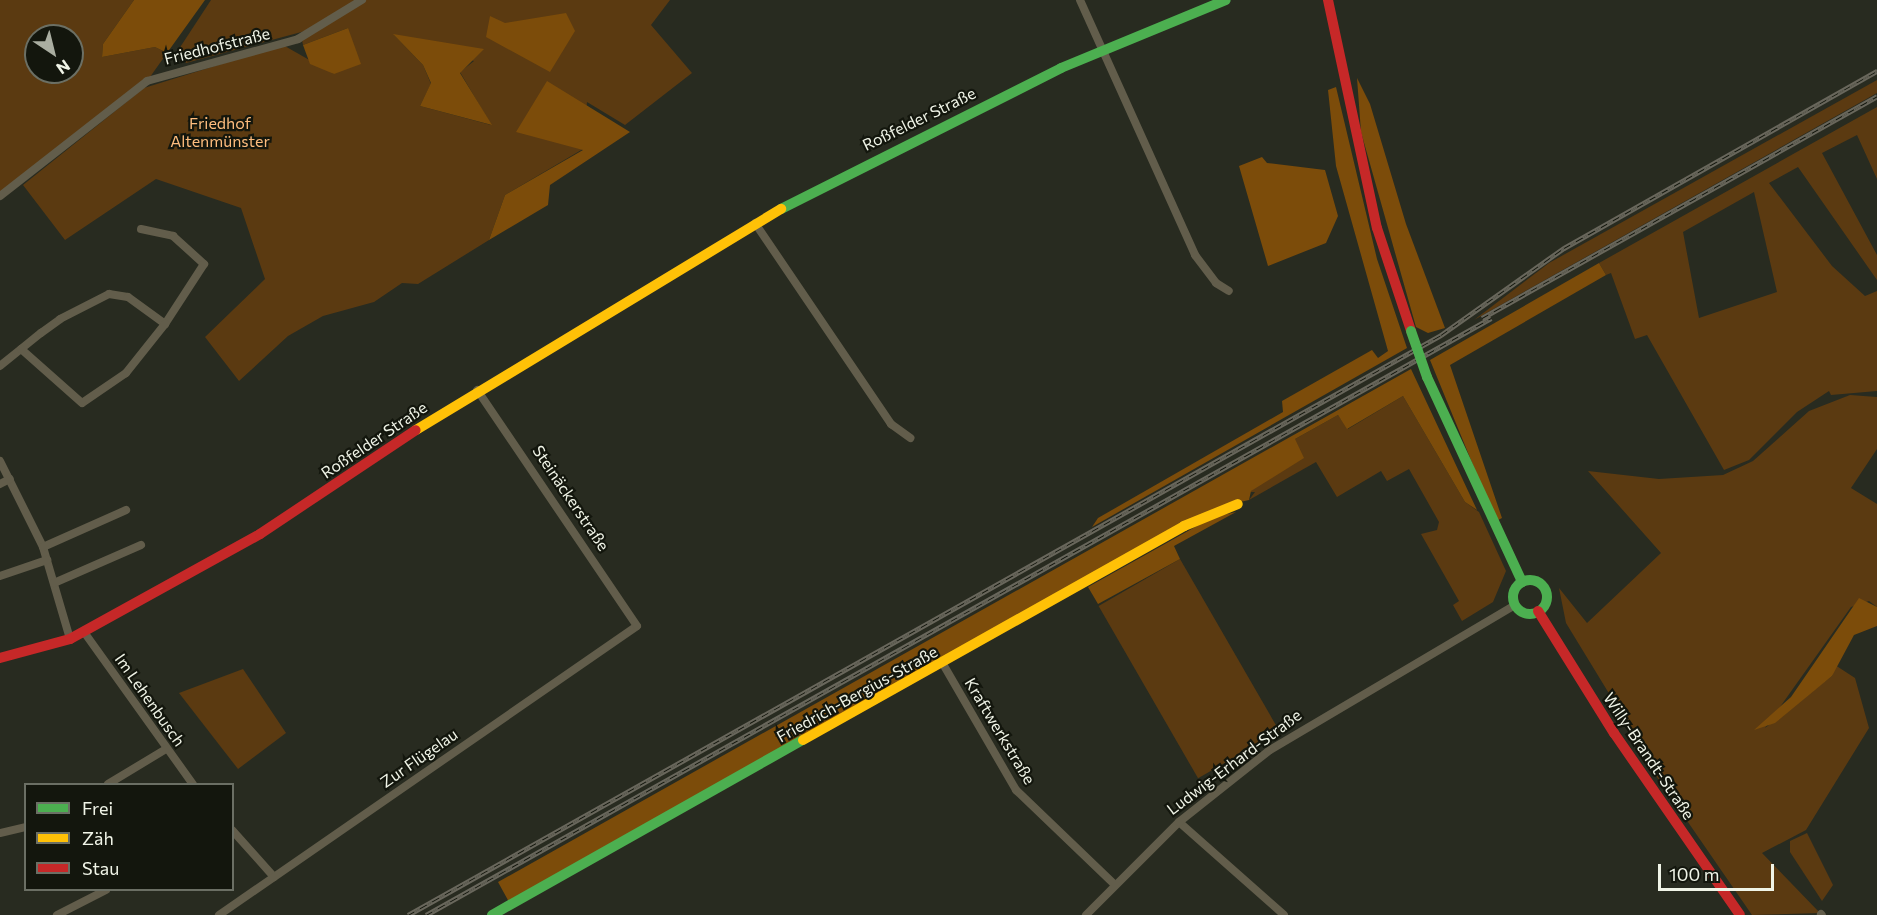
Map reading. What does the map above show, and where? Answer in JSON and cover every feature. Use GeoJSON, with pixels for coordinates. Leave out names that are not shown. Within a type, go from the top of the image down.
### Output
{"type":"FeatureCollection","features":[{"type":"Feature","properties":{"kind":"street","name":"Friedhofstraße"},"geometry":{"type":"LineString","coordinates":[[0,196],[147,81],[298,39],[362,0]]}},
{"type":"Feature","properties":{"kind":"street"},"geometry":{"type":"LineString","coordinates":[[1080,0],[1196,255],[1216,283],[1229,291]]}},
{"type":"Feature","properties":{"kind":"street","name":"Roßfelder Straße"},"geometry":{"type":"LineString","coordinates":[[0,658],[70,639],[260,534],[477,390],[755,223],[928,130],[1101,50],[1226,0]]}},
{"type":"Feature","properties":{"kind":"street"},"geometry":{"type":"LineString","coordinates":[[1328,0],[1377,228],[1411,331],[1427,377],[1522,582]]}},
{"type":"Feature","properties":{"kind":"street"},"geometry":{"type":"LineString","coordinates":[[755,223],[891,424],[910,438]]}},
{"type":"Feature","properties":{"kind":"street"},"geometry":{"type":"LineString","coordinates":[[21,349],[82,403],[126,373],[165,324],[204,264],[173,236],[141,229]]}},
{"type":"Feature","properties":{"kind":"street"},"geometry":{"type":"LineString","coordinates":[[0,366],[71,312],[109,294],[128,297],[165,324]]}},
{"type":"Feature","properties":{"kind":"street","name":"Steinäckerstraße"},"geometry":{"type":"LineString","coordinates":[[477,390],[637,626]]}},
{"type":"Feature","properties":{"kind":"street"},"geometry":{"type":"LineString","coordinates":[[0,460],[43,548],[70,639]]}},
{"type":"Feature","properties":{"kind":"street"},"geometry":{"type":"LineString","coordinates":[[0,484],[10,479]]}},
{"type":"Feature","properties":{"kind":"street","name":"Friedrich-Bergius-Straße"},"geometry":{"type":"LineString","coordinates":[[492,915],[943,664],[1184,526],[1238,504]]}},
{"type":"Feature","properties":{"kind":"street"},"geometry":{"type":"LineString","coordinates":[[43,548],[126,510]]}},
{"type":"Feature","properties":{"kind":"street"},"geometry":{"type":"LineString","coordinates":[[54,583],[141,545]]}},
{"type":"Feature","properties":{"kind":"street"},"geometry":{"type":"LineString","coordinates":[[0,576],[47,560]]}},
{"type":"Feature","properties":{"kind":"street"},"geometry":{"type":"LineString","coordinates":[[1522,582],[1539,582],[1546,591],[1538,611],[1528,613],[1515,605],[1513,594],[1522,582]]}},
{"type":"Feature","properties":{"kind":"street","name":"Ludwig-Erhard-Straße"},"geometry":{"type":"LineString","coordinates":[[1086,915],[1114,884],[1179,822],[1310,722],[1515,605]]}},
{"type":"Feature","properties":{"kind":"street","name":"Willy-Brandt-Straße"},"geometry":{"type":"LineString","coordinates":[[1538,611],[1614,733],[1740,915]]}},
{"type":"Feature","properties":{"kind":"street","name":"Zur Flügelau"},"geometry":{"type":"LineString","coordinates":[[219,915],[637,626]]}},
{"type":"Feature","properties":{"kind":"street","name":"Im Lehenbusch"},"geometry":{"type":"LineString","coordinates":[[84,632],[192,783]]}},
{"type":"Feature","properties":{"kind":"street","name":"Kraftwerkstraße"},"geometry":{"type":"LineString","coordinates":[[943,664],[1016,790],[1114,884]]}},
{"type":"Feature","properties":{"kind":"street"},"geometry":{"type":"LineString","coordinates":[[110,783],[166,749]]}},
{"type":"Feature","properties":{"kind":"street"},"geometry":{"type":"LineString","coordinates":[[1179,822],[1284,915]]}},
{"type":"Feature","properties":{"kind":"street"},"geometry":{"type":"LineString","coordinates":[[0,833],[24,827]]}},
{"type":"Feature","properties":{"kind":"street"},"geometry":{"type":"LineString","coordinates":[[234,832],[274,877]]}},
{"type":"Feature","properties":{"kind":"street"},"geometry":{"type":"LineString","coordinates":[[57,915],[104,891]]}},
{"type":"Feature","properties":{"kind":"green space"},"geometry":{"type":"Polygon","coordinates":[[[0,0],[134,0],[103,44],[102,57],[155,47],[167,53],[150,77],[0,193],[0,0]]]}},
{"type":"Feature","properties":{"kind":"green space"},"geometry":{"type":"Polygon","coordinates":[[[211,0],[357,0],[320,27],[186,63],[177,52],[211,0]]]}},
{"type":"Feature","properties":{"kind":"green space","name":"Friedhof Altenmünster"},"geometry":{"type":"Polygon","coordinates":[[[365,0],[670,0],[651,25],[692,73],[625,125],[587,102],[583,149],[505,195],[489,240],[418,284],[402,283],[374,302],[323,316],[288,336],[239,381],[205,337],[265,279],[241,208],[156,179],[65,240],[23,185],[144,88],[283,45],[334,74],[348,28],[303,45],[302,40],[365,0]],[[490,17],[550,71],[552,64],[490,17]],[[394,35],[423,65],[431,84],[420,106],[491,125],[460,72],[474,61],[394,35]]]}},
{"type":"Feature","properties":{"kind":"green space"},"geometry":{"type":"Polygon","coordinates":[[[1877,80],[1877,93],[1474,320],[1549,263],[1877,80]]]}},
{"type":"Feature","properties":{"kind":"green space"},"geometry":{"type":"Polygon","coordinates":[[[1877,107],[1877,179],[1857,135],[1822,153],[1877,255],[1877,280],[1798,167],[1769,183],[1832,266],[1865,296],[1877,291],[1877,391],[1831,395],[1829,391],[1797,412],[1749,460],[1724,470],[1647,335],[1635,339],[1611,273],[1606,275],[1599,263],[1877,107]],[[1754,192],[1683,232],[1699,318],[1777,292],[1754,192]]]}},
{"type":"Feature","properties":{"kind":"green space"},"geometry":{"type":"Polygon","coordinates":[[[1850,395],[1877,397],[1877,449],[1851,488],[1877,504],[1877,607],[1869,601],[1851,607],[1765,728],[1832,676],[1835,665],[1855,678],[1869,728],[1806,830],[1762,853],[1820,913],[1752,915],[1639,751],[1638,741],[1566,623],[1559,588],[1587,623],[1661,553],[1588,471],[1659,479],[1723,475],[1753,461],[1809,411],[1850,395]]]}},
{"type":"Feature","properties":{"kind":"green space"},"geometry":{"type":"Polygon","coordinates":[[[1403,396],[1465,502],[1479,512],[1506,571],[1493,602],[1462,621],[1453,605],[1459,601],[1421,534],[1437,530],[1439,522],[1409,469],[1387,481],[1381,471],[1337,497],[1316,462],[1249,500],[1255,492],[1250,492],[1295,439],[1338,415],[1348,429],[1403,396]]]}},
{"type":"Feature","properties":{"kind":"green space"},"geometry":{"type":"Polygon","coordinates":[[[1180,559],[1280,731],[1198,778],[1099,606],[1180,559]]]}},
{"type":"Feature","properties":{"kind":"green space"},"geometry":{"type":"Polygon","coordinates":[[[243,669],[286,733],[238,769],[179,693],[243,669]]]}},
{"type":"Feature","properties":{"kind":"green space"},"geometry":{"type":"Polygon","coordinates":[[[1807,833],[1833,885],[1822,901],[1790,852],[1790,841],[1807,833]]]}},
{"type":"Feature","properties":{"kind":"shaded area"},"geometry":{"type":"Polygon","coordinates":[[[134,0],[205,0],[167,53],[155,47],[102,57],[103,44],[134,0]]]}},
{"type":"Feature","properties":{"kind":"shaded area"},"geometry":{"type":"Polygon","coordinates":[[[566,13],[575,31],[550,72],[486,37],[490,16],[505,23],[566,13]]]}},
{"type":"Feature","properties":{"kind":"shaded area"},"geometry":{"type":"Polygon","coordinates":[[[348,28],[361,64],[334,74],[310,64],[303,45],[348,28]]]}},
{"type":"Feature","properties":{"kind":"shaded area"},"geometry":{"type":"Polygon","coordinates":[[[393,34],[484,49],[460,73],[492,125],[420,106],[431,83],[423,65],[393,34]]]}},
{"type":"Feature","properties":{"kind":"shaded area"},"geometry":{"type":"Polygon","coordinates":[[[1357,78],[1370,104],[1406,224],[1445,328],[1428,333],[1416,327],[1361,132],[1357,78]]]}},
{"type":"Feature","properties":{"kind":"shaded area"},"geometry":{"type":"Polygon","coordinates":[[[547,81],[630,132],[550,185],[548,205],[489,240],[505,195],[583,150],[516,132],[547,81]]]}},
{"type":"Feature","properties":{"kind":"shaded area"},"geometry":{"type":"Polygon","coordinates":[[[1336,87],[1377,259],[1407,348],[1092,527],[1098,518],[1283,412],[1282,401],[1372,350],[1378,358],[1388,351],[1336,166],[1328,90],[1336,87]]]}},
{"type":"Feature","properties":{"kind":"shaded area"},"geometry":{"type":"Polygon","coordinates":[[[1262,157],[1267,163],[1325,170],[1338,216],[1326,243],[1268,266],[1239,166],[1262,157]]]}},
{"type":"Feature","properties":{"kind":"shaded area"},"geometry":{"type":"Polygon","coordinates":[[[1599,263],[1606,275],[1450,365],[1502,518],[1496,521],[1430,360],[1599,263]]]}},
{"type":"Feature","properties":{"kind":"shaded area"},"geometry":{"type":"Polygon","coordinates":[[[1411,369],[1477,510],[1465,502],[1403,396],[1347,429],[1338,415],[1295,439],[1304,458],[1251,491],[1249,500],[1227,505],[509,902],[498,882],[1411,369]]]}},
{"type":"Feature","properties":{"kind":"shaded area"},"geometry":{"type":"Polygon","coordinates":[[[1236,512],[1174,546],[1180,559],[1098,604],[1088,587],[1213,517],[1236,512]]]}},
{"type":"Feature","properties":{"kind":"shaded area"},"geometry":{"type":"Polygon","coordinates":[[[1859,598],[1877,607],[1877,626],[1854,635],[1832,676],[1775,723],[1754,730],[1791,697],[1859,598]]]}},
{"type":"Feature","properties":{"kind":"railway"},"geometry":{"type":"LineString","coordinates":[[408,915],[1441,335],[1564,248],[1877,71]]}},
{"type":"Feature","properties":{"kind":"railway"},"geometry":{"type":"LineString","coordinates":[[1482,318],[1877,96]]}},
{"type":"Feature","properties":{"kind":"railway"},"geometry":{"type":"LineString","coordinates":[[426,915],[1491,318]]}},
{"type":"Feature","properties":{"kind":"traffic: fast"},"geometry":{"type":"LineString","coordinates":[[781,209],[1061,68],[1226,0]]}},
{"type":"Feature","properties":{"kind":"traffic: fast"},"geometry":{"type":"LineString","coordinates":[[1411,331],[1427,377]]}},
{"type":"Feature","properties":{"kind":"traffic: fast"},"geometry":{"type":"LineString","coordinates":[[1427,377],[1522,582]]}},
{"type":"Feature","properties":{"kind":"traffic: fast"},"geometry":{"type":"LineString","coordinates":[[1530,580],[1542,585],[1547,597],[1542,609],[1530,614],[1518,609],[1513,597],[1518,585],[1530,580]]}},
{"type":"Feature","properties":{"kind":"traffic: fast"},"geometry":{"type":"LineString","coordinates":[[492,915],[803,740]]}},
{"type":"Feature","properties":{"kind":"traffic: slow"},"geometry":{"type":"LineString","coordinates":[[416,430],[781,209]]}},
{"type":"Feature","properties":{"kind":"traffic: slow"},"geometry":{"type":"LineString","coordinates":[[803,740],[1184,526],[1238,504]]}},
{"type":"Feature","properties":{"kind":"traffic: jam"},"geometry":{"type":"LineString","coordinates":[[1328,0],[1377,228],[1411,331]]}},
{"type":"Feature","properties":{"kind":"traffic: jam"},"geometry":{"type":"LineString","coordinates":[[0,658],[70,639],[260,534],[416,430]]}},
{"type":"Feature","properties":{"kind":"traffic: jam"},"geometry":{"type":"LineString","coordinates":[[1538,611],[1614,733],[1740,915]]}}]}
